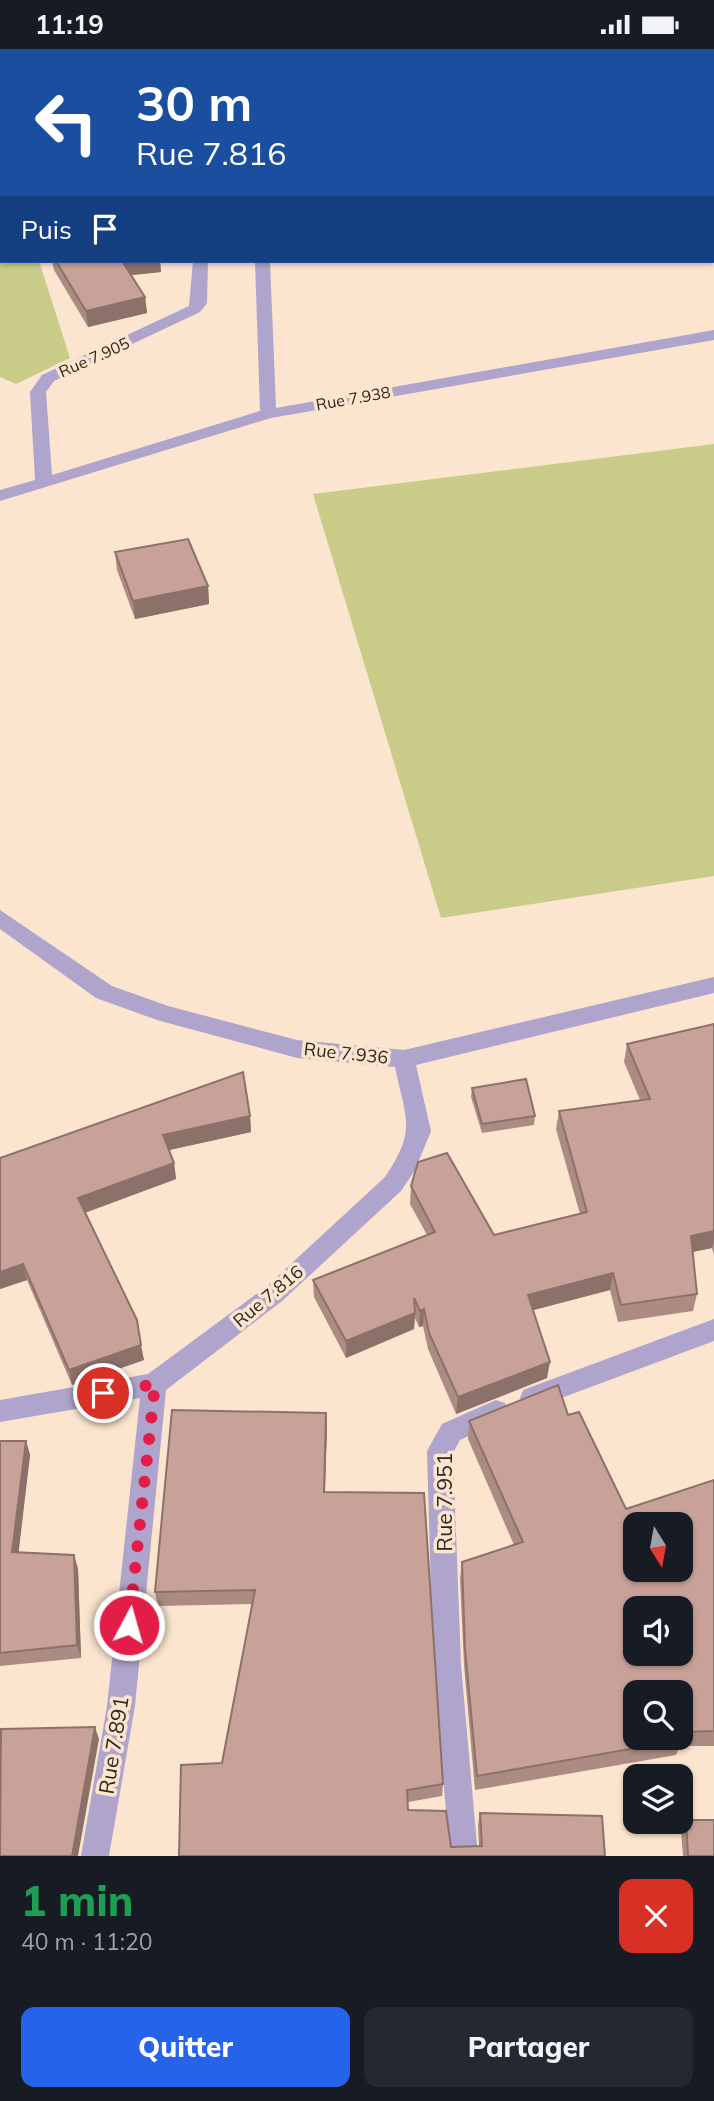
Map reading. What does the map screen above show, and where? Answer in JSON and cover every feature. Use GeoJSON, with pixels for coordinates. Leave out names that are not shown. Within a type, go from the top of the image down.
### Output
{"type":"FeatureCollection","features":[{"type":"Feature","properties":{"kind":"street","name":"Rue 7.905"},"geometry":{"type":"LineString","coordinates":[[44,484],[38,393],[41,385],[48,377],[195,309],[199,303],[200,263]]}},
{"type":"Feature","properties":{"kind":"street"},"geometry":{"type":"LineString","coordinates":[[262,263],[268,414]]}},
{"type":"Feature","properties":{"kind":"street","name":"Rue 7.938"},"geometry":{"type":"LineString","coordinates":[[0,496],[268,414],[714,335]]}},
{"type":"Feature","properties":{"kind":"street","name":"Rue 7.936"},"geometry":{"type":"LineString","coordinates":[[0,918],[104,992],[164,1014],[297,1049],[404,1059],[714,985]]}},
{"type":"Feature","properties":{"kind":"street","name":"Rue 7.816"},"geometry":{"type":"LineString","coordinates":[[0,1411],[155,1384],[274,1294],[393,1184],[407,1163],[420,1131],[404,1059]]}},
{"type":"Feature","properties":{"kind":"street","name":"Rue 7.951"},"geometry":{"type":"LineString","coordinates":[[464,1856],[447,1665],[440,1451],[451,1431],[475,1419],[714,1330]]}},
{"type":"Feature","properties":{"kind":"street","name":"Rue 7.891"},"geometry":{"type":"LineString","coordinates":[[95,1856],[121,1706],[155,1384]]}},
{"type":"Feature","properties":{"kind":"green space"},"geometry":{"type":"Polygon","coordinates":[[[0,263],[40,263],[70,358],[16,384],[0,377],[0,263]]]}},
{"type":"Feature","properties":{"kind":"green space"},"geometry":{"type":"Polygon","coordinates":[[[714,444],[714,876],[441,918],[313,494],[714,444]]]}},
{"type":"Feature","properties":{"kind":"building"},"geometry":{"type":"Polygon","coordinates":[[[57,263],[123,263],[145,297],[86,311],[57,263]]]}},
{"type":"Feature","properties":{"kind":"building"},"geometry":{"type":"Polygon","coordinates":[[[188,539],[208,586],[133,601],[115,552],[188,539]]]}},
{"type":"Feature","properties":{"kind":"building"},"geometry":{"type":"Polygon","coordinates":[[[714,1024],[714,1231],[691,1236],[697,1294],[621,1305],[613,1273],[528,1295],[550,1362],[458,1397],[429,1333],[424,1309],[420,1311],[414,1298],[415,1313],[346,1341],[313,1280],[435,1232],[411,1186],[418,1162],[447,1153],[494,1235],[587,1212],[559,1111],[650,1099],[627,1044],[714,1024]]]}},
{"type":"Feature","properties":{"kind":"building"},"geometry":{"type":"Polygon","coordinates":[[[243,1072],[250,1116],[163,1135],[174,1163],[78,1198],[137,1320],[141,1345],[69,1370],[23,1264],[0,1272],[0,1158],[243,1072]]]}},
{"type":"Feature","properties":{"kind":"building"},"geometry":{"type":"Polygon","coordinates":[[[526,1079],[535,1116],[482,1124],[472,1088],[526,1079]]]}},
{"type":"Feature","properties":{"kind":"building"},"geometry":{"type":"Polygon","coordinates":[[[558,1385],[568,1415],[579,1412],[626,1509],[714,1480],[714,1731],[693,1732],[693,1680],[623,1680],[625,1750],[477,1776],[465,1649],[462,1562],[523,1542],[469,1421],[558,1385]]]}},
{"type":"Feature","properties":{"kind":"building"},"geometry":{"type":"Polygon","coordinates":[[[172,1410],[326,1413],[324,1492],[424,1493],[443,1784],[407,1790],[408,1810],[446,1811],[451,1847],[482,1846],[480,1813],[602,1816],[605,1856],[179,1856],[181,1765],[222,1763],[255,1590],[155,1592],[172,1410]]]}},
{"type":"Feature","properties":{"kind":"building"},"geometry":{"type":"Polygon","coordinates":[[[0,1441],[26,1441],[12,1552],[74,1555],[77,1645],[0,1653],[0,1441]]]}},
{"type":"Feature","properties":{"kind":"building"},"geometry":{"type":"Polygon","coordinates":[[[95,1727],[72,1856],[0,1856],[1,1729],[95,1727]]]}},
{"type":"Feature","properties":{"kind":"building"},"geometry":{"type":"Polygon","coordinates":[[[693,1820],[714,1820],[714,1856],[688,1856],[687,1834],[693,1834],[693,1820]]]}},
{"type":"Feature","properties":{"kind":"route"},"geometry":{"type":"LineString","coordinates":[[103,1393],[155,1384],[129,1625]]}}]}
